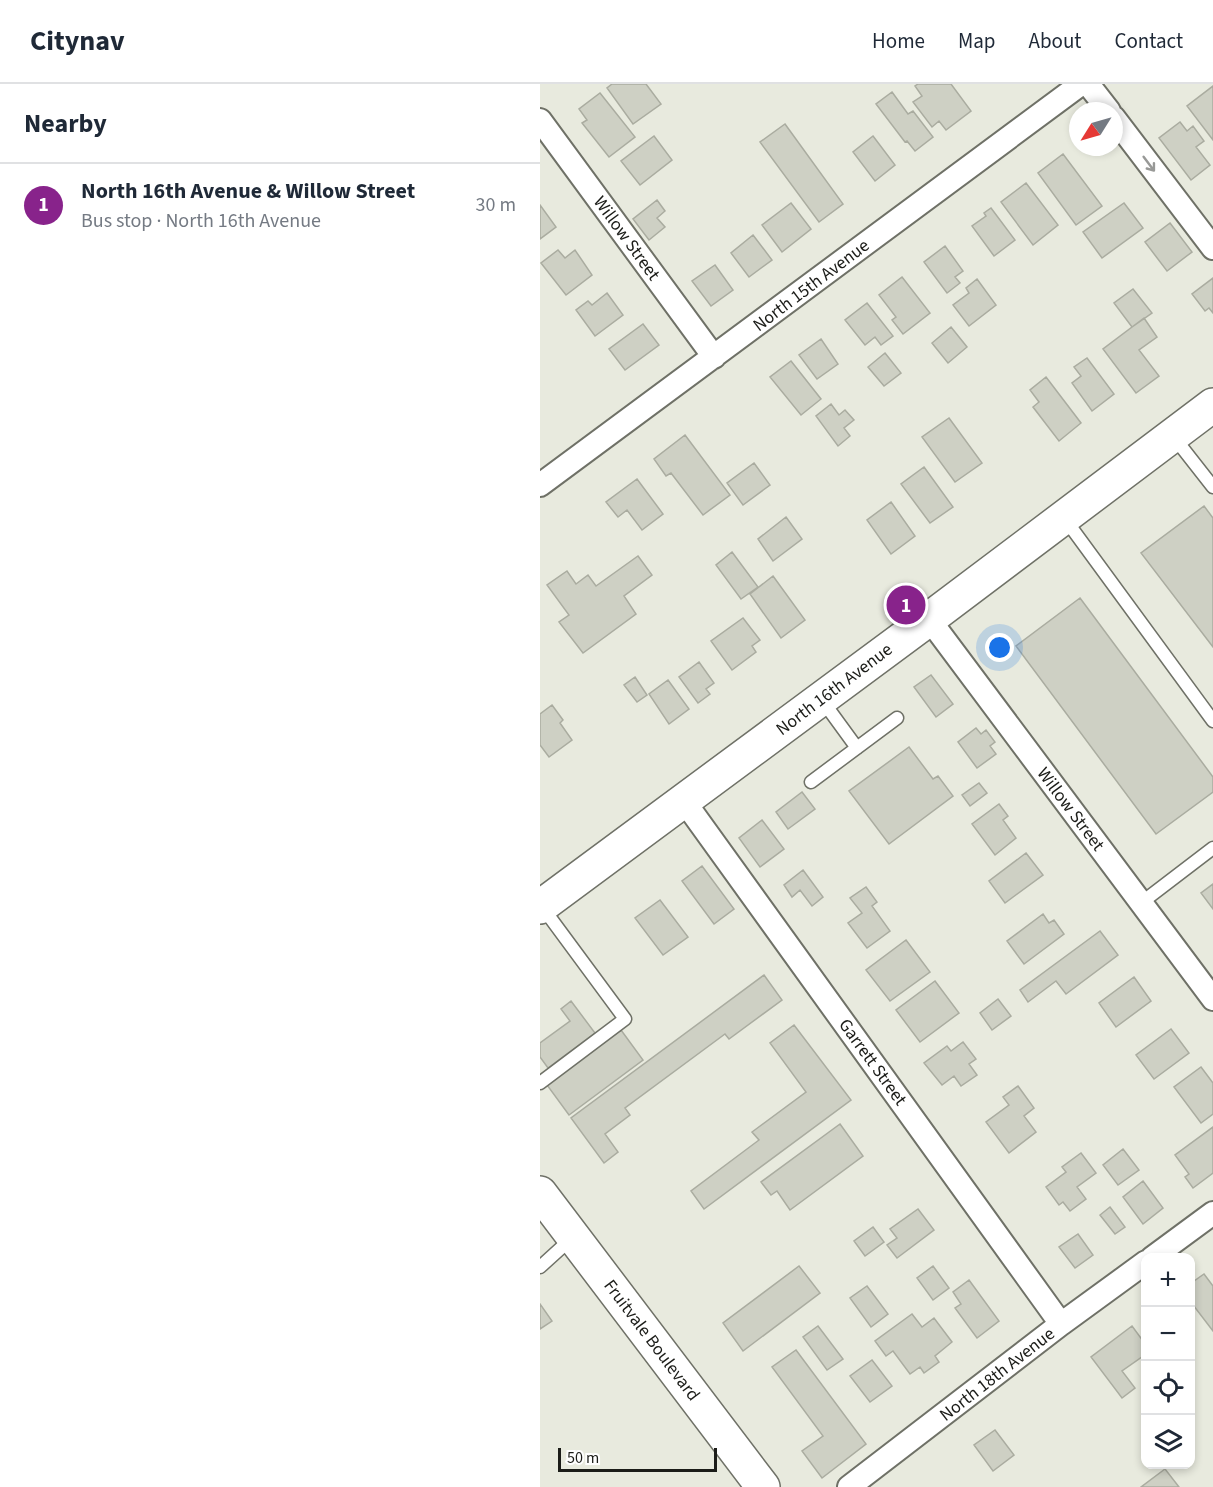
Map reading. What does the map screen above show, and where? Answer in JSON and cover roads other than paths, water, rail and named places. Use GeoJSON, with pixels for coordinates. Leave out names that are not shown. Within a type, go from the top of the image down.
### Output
{"type":"FeatureCollection","features":[{"type":"Feature","properties":{"kind":"main road","name":"North 16th Avenue"},"geometry":{"type":"LineString","coordinates":[[541,906],[929,619],[1213,405]]}},
{"type":"Feature","properties":{"kind":"main road","name":"Fruitvale Boulevard"},"geometry":{"type":"LineString","coordinates":[[540,1192],[763,1487]]}},
{"type":"Feature","properties":{"kind":"street","name":"North 15th Avenue"},"geometry":{"type":"LineString","coordinates":[[540,485],[1081,84]]}},
{"type":"Feature","properties":{"kind":"street"},"geometry":{"type":"LineString","coordinates":[[1088,84],[1102,102]]}},
{"type":"Feature","properties":{"kind":"street","name":"Willow Street"},"geometry":{"type":"LineString","coordinates":[[540,120],[714,357]]}},
{"type":"Feature","properties":{"kind":"street"},"geometry":{"type":"LineString","coordinates":[[1123,130],[1213,248]]}},
{"type":"Feature","properties":{"kind":"street","name":"Willow Street"},"geometry":{"type":"LineString","coordinates":[[929,619],[1213,999]]}},
{"type":"Feature","properties":{"kind":"street","name":"Garrett Street"},"geometry":{"type":"LineString","coordinates":[[684,801],[1061,1324]]}},
{"type":"Feature","properties":{"kind":"street"},"geometry":{"type":"LineString","coordinates":[[1158,1253],[1213,1213]]}},
{"type":"Feature","properties":{"kind":"street","name":"North 18th Avenue"},"geometry":{"type":"LineString","coordinates":[[849,1487],[1061,1324],[1141,1266]]}},
{"type":"Feature","properties":{"kind":"lane"},"geometry":{"type":"LineString","coordinates":[[1173,435],[1213,487]]}},
{"type":"Feature","properties":{"kind":"lane"},"geometry":{"type":"LineString","coordinates":[[1064,517],[1213,721]]}},
{"type":"Feature","properties":{"kind":"lane"},"geometry":{"type":"LineString","coordinates":[[821,699],[857,748]]}},
{"type":"Feature","properties":{"kind":"lane"},"geometry":{"type":"LineString","coordinates":[[811,782],[897,718]]}},
{"type":"Feature","properties":{"kind":"lane"},"geometry":{"type":"LineString","coordinates":[[1141,903],[1213,849]]}},
{"type":"Feature","properties":{"kind":"lane"},"geometry":{"type":"LineString","coordinates":[[540,1083],[625,1019],[541,906]]}},
{"type":"Feature","properties":{"kind":"lane"},"geometry":{"type":"LineString","coordinates":[[540,1267],[574,1236]]}},
{"type":"Feature","properties":{"kind":"place","name":"North 16th Avenue & Willow Street"},"geometry":{"type":"Point","coordinates":[906,605]}}]}
